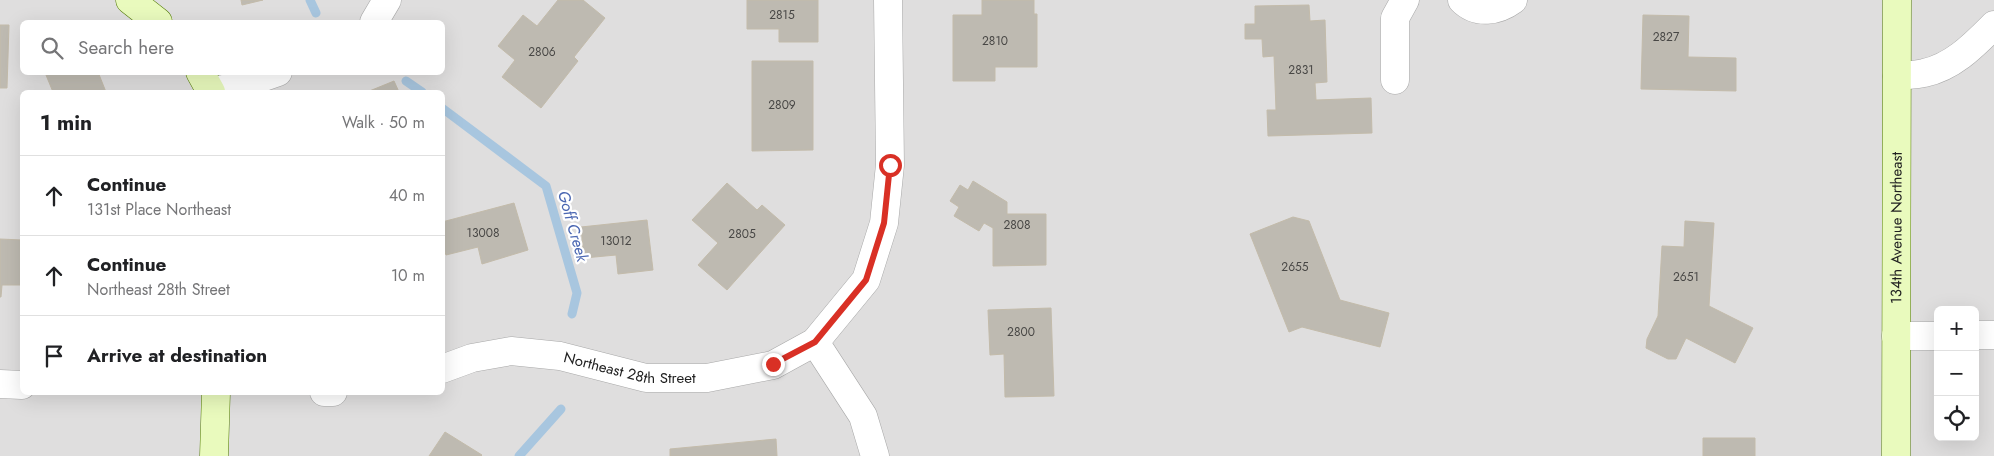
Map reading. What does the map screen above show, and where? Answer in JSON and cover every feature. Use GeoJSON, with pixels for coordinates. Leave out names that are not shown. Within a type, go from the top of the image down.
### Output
{"type":"FeatureCollection","features":[{"type":"Feature","properties":{"kind":"street"},"geometry":{"type":"LineString","coordinates":[[130,0],[155,20]]}},
{"type":"Feature","properties":{"kind":"street"},"geometry":{"type":"LineString","coordinates":[[375,20],[387,0]]}},
{"type":"Feature","properties":{"kind":"street"},"geometry":{"type":"LineString","coordinates":[[875,456],[864,416],[815,342],[866,280],[884,223],[890,165],[888,0]]}},
{"type":"Feature","properties":{"kind":"street"},"geometry":{"type":"LineString","coordinates":[[1395,80],[1395,18],[1405,0]]}},
{"type":"Feature","properties":{"kind":"street"},"geometry":{"type":"LineString","coordinates":[[1462,0],[1476,9],[1490,10],[1502,7],[1514,0]]}},
{"type":"Feature","properties":{"kind":"street","name":"134th Avenue Northeast"},"geometry":{"type":"LineString","coordinates":[[1896,456],[1897,0]]}},
{"type":"Feature","properties":{"kind":"street"},"geometry":{"type":"LineString","coordinates":[[1897,76],[1924,74],[1942,68],[1969,50],[1994,25]]}},
{"type":"Feature","properties":{"kind":"street"},"geometry":{"type":"LineString","coordinates":[[202,75],[210,90]]}},
{"type":"Feature","properties":{"kind":"street"},"geometry":{"type":"LineString","coordinates":[[220,90],[269,75]]}},
{"type":"Feature","properties":{"kind":"street"},"geometry":{"type":"LineString","coordinates":[[1979,335],[1994,335]]}},
{"type":"Feature","properties":{"kind":"street"},"geometry":{"type":"LineString","coordinates":[[1896,336],[1934,336]]}},
{"type":"Feature","properties":{"kind":"street","name":"Northeast 28th Street"},"geometry":{"type":"LineString","coordinates":[[445,368],[472,358],[511,352],[560,356],[646,378],[707,378],[773,364],[815,342]]}},
{"type":"Feature","properties":{"kind":"street"},"geometry":{"type":"LineString","coordinates":[[0,384],[20,385]]}},
{"type":"Feature","properties":{"kind":"street"},"geometry":{"type":"LineString","coordinates":[[214,456],[216,395]]}},
{"type":"Feature","properties":{"kind":"shaded area"},"geometry":{"type":"Polygon","coordinates":[[[0,0],[1994,0],[1994,456],[0,456],[0,0]]]}},
{"type":"Feature","properties":{"kind":"building"},"geometry":{"type":"Polygon","coordinates":[[[241,0],[263,0],[242,5],[241,0]]]}},
{"type":"Feature","properties":{"kind":"building"},"geometry":{"type":"Polygon","coordinates":[[[558,0],[583,0],[605,18],[574,57],[578,61],[541,108],[502,77],[515,60],[498,46],[523,15],[537,26],[558,0]]]}},
{"type":"Feature","properties":{"kind":"building"},"geometry":{"type":"Polygon","coordinates":[[[747,0],[818,0],[818,42],[779,42],[779,29],[747,29],[747,0]]]}},
{"type":"Feature","properties":{"kind":"building"},"geometry":{"type":"Polygon","coordinates":[[[982,0],[1034,0],[1034,14],[1037,14],[1037,67],[995,67],[995,81],[953,81],[953,15],[982,15],[982,0]]]}},
{"type":"Feature","properties":{"kind":"building"},"geometry":{"type":"Polygon","coordinates":[[[1309,5],[1310,21],[1325,20],[1327,82],[1315,83],[1316,100],[1371,98],[1372,133],[1268,136],[1267,110],[1276,110],[1274,56],[1263,57],[1262,39],[1245,39],[1245,24],[1255,24],[1255,6],[1309,5]]]}},
{"type":"Feature","properties":{"kind":"building"},"geometry":{"type":"Polygon","coordinates":[[[1643,15],[1689,16],[1688,57],[1736,58],[1736,91],[1641,89],[1643,15]]]}},
{"type":"Feature","properties":{"kind":"building"},"geometry":{"type":"Polygon","coordinates":[[[0,25],[9,25],[7,88],[0,88],[0,25]]]}},
{"type":"Feature","properties":{"kind":"building"},"geometry":{"type":"Polygon","coordinates":[[[752,61],[813,61],[813,150],[752,151],[752,61]]]}},
{"type":"Feature","properties":{"kind":"building"},"geometry":{"type":"Polygon","coordinates":[[[46,75],[99,75],[105,90],[52,90],[46,75]]]}},
{"type":"Feature","properties":{"kind":"building"},"geometry":{"type":"Polygon","coordinates":[[[394,81],[398,90],[372,90],[394,81]]]}},
{"type":"Feature","properties":{"kind":"building"},"geometry":{"type":"Polygon","coordinates":[[[973,181],[1007,202],[1007,214],[1046,214],[1046,265],[993,266],[993,228],[984,223],[979,231],[954,216],[959,207],[950,201],[960,185],[968,190],[973,181]]]}},
{"type":"Feature","properties":{"kind":"building"},"geometry":{"type":"Polygon","coordinates":[[[727,183],[757,210],[762,205],[785,225],[727,290],[698,265],[718,243],[692,220],[727,183]]]}},
{"type":"Feature","properties":{"kind":"building"},"geometry":{"type":"Polygon","coordinates":[[[514,203],[528,250],[482,264],[478,247],[446,255],[445,221],[514,203]]]}},
{"type":"Feature","properties":{"kind":"building"},"geometry":{"type":"Polygon","coordinates":[[[1293,217],[1309,221],[1340,300],[1389,313],[1380,347],[1302,327],[1289,332],[1250,234],[1293,217]]]}},
{"type":"Feature","properties":{"kind":"building"},"geometry":{"type":"Polygon","coordinates":[[[647,220],[653,270],[618,274],[616,255],[584,258],[581,227],[647,220]]]}},
{"type":"Feature","properties":{"kind":"building"},"geometry":{"type":"Polygon","coordinates":[[[1685,221],[1714,223],[1709,306],[1753,328],[1735,363],[1686,338],[1676,359],[1668,359],[1646,348],[1647,339],[1658,316],[1662,246],[1684,247],[1685,221]]]}},
{"type":"Feature","properties":{"kind":"building"},"geometry":{"type":"Polygon","coordinates":[[[0,239],[20,240],[20,285],[2,285],[0,297],[0,239]]]}},
{"type":"Feature","properties":{"kind":"building"},"geometry":{"type":"Polygon","coordinates":[[[1051,308],[1054,396],[1005,397],[1004,354],[990,355],[988,310],[1051,308]]]}},
{"type":"Feature","properties":{"kind":"building"},"geometry":{"type":"Polygon","coordinates":[[[445,432],[482,455],[429,456],[445,432]]]}},
{"type":"Feature","properties":{"kind":"building"},"geometry":{"type":"Polygon","coordinates":[[[1703,438],[1755,438],[1755,456],[1703,456],[1703,438]]]}},
{"type":"Feature","properties":{"kind":"building"},"geometry":{"type":"Polygon","coordinates":[[[776,439],[777,456],[670,456],[670,449],[776,439]]]}},
{"type":"Feature","properties":{"kind":"waterway","name":"Goff Creek"},"geometry":{"type":"LineString","coordinates":[[310,0],[316,13]]}},
{"type":"Feature","properties":{"kind":"waterway","name":"Goff Creek"},"geometry":{"type":"LineString","coordinates":[[406,81],[419,90]]}},
{"type":"Feature","properties":{"kind":"waterway","name":"Goff Creek"},"geometry":{"type":"LineString","coordinates":[[445,110],[546,186],[577,293],[572,314]]}},
{"type":"Feature","properties":{"kind":"waterway","name":"Goff Creek"},"geometry":{"type":"LineString","coordinates":[[519,456],[561,409]]}},
{"type":"Feature","properties":{"kind":"route"},"geometry":{"type":"LineString","coordinates":[[773,364],[815,342],[866,280],[884,223],[890,165]]}}]}
